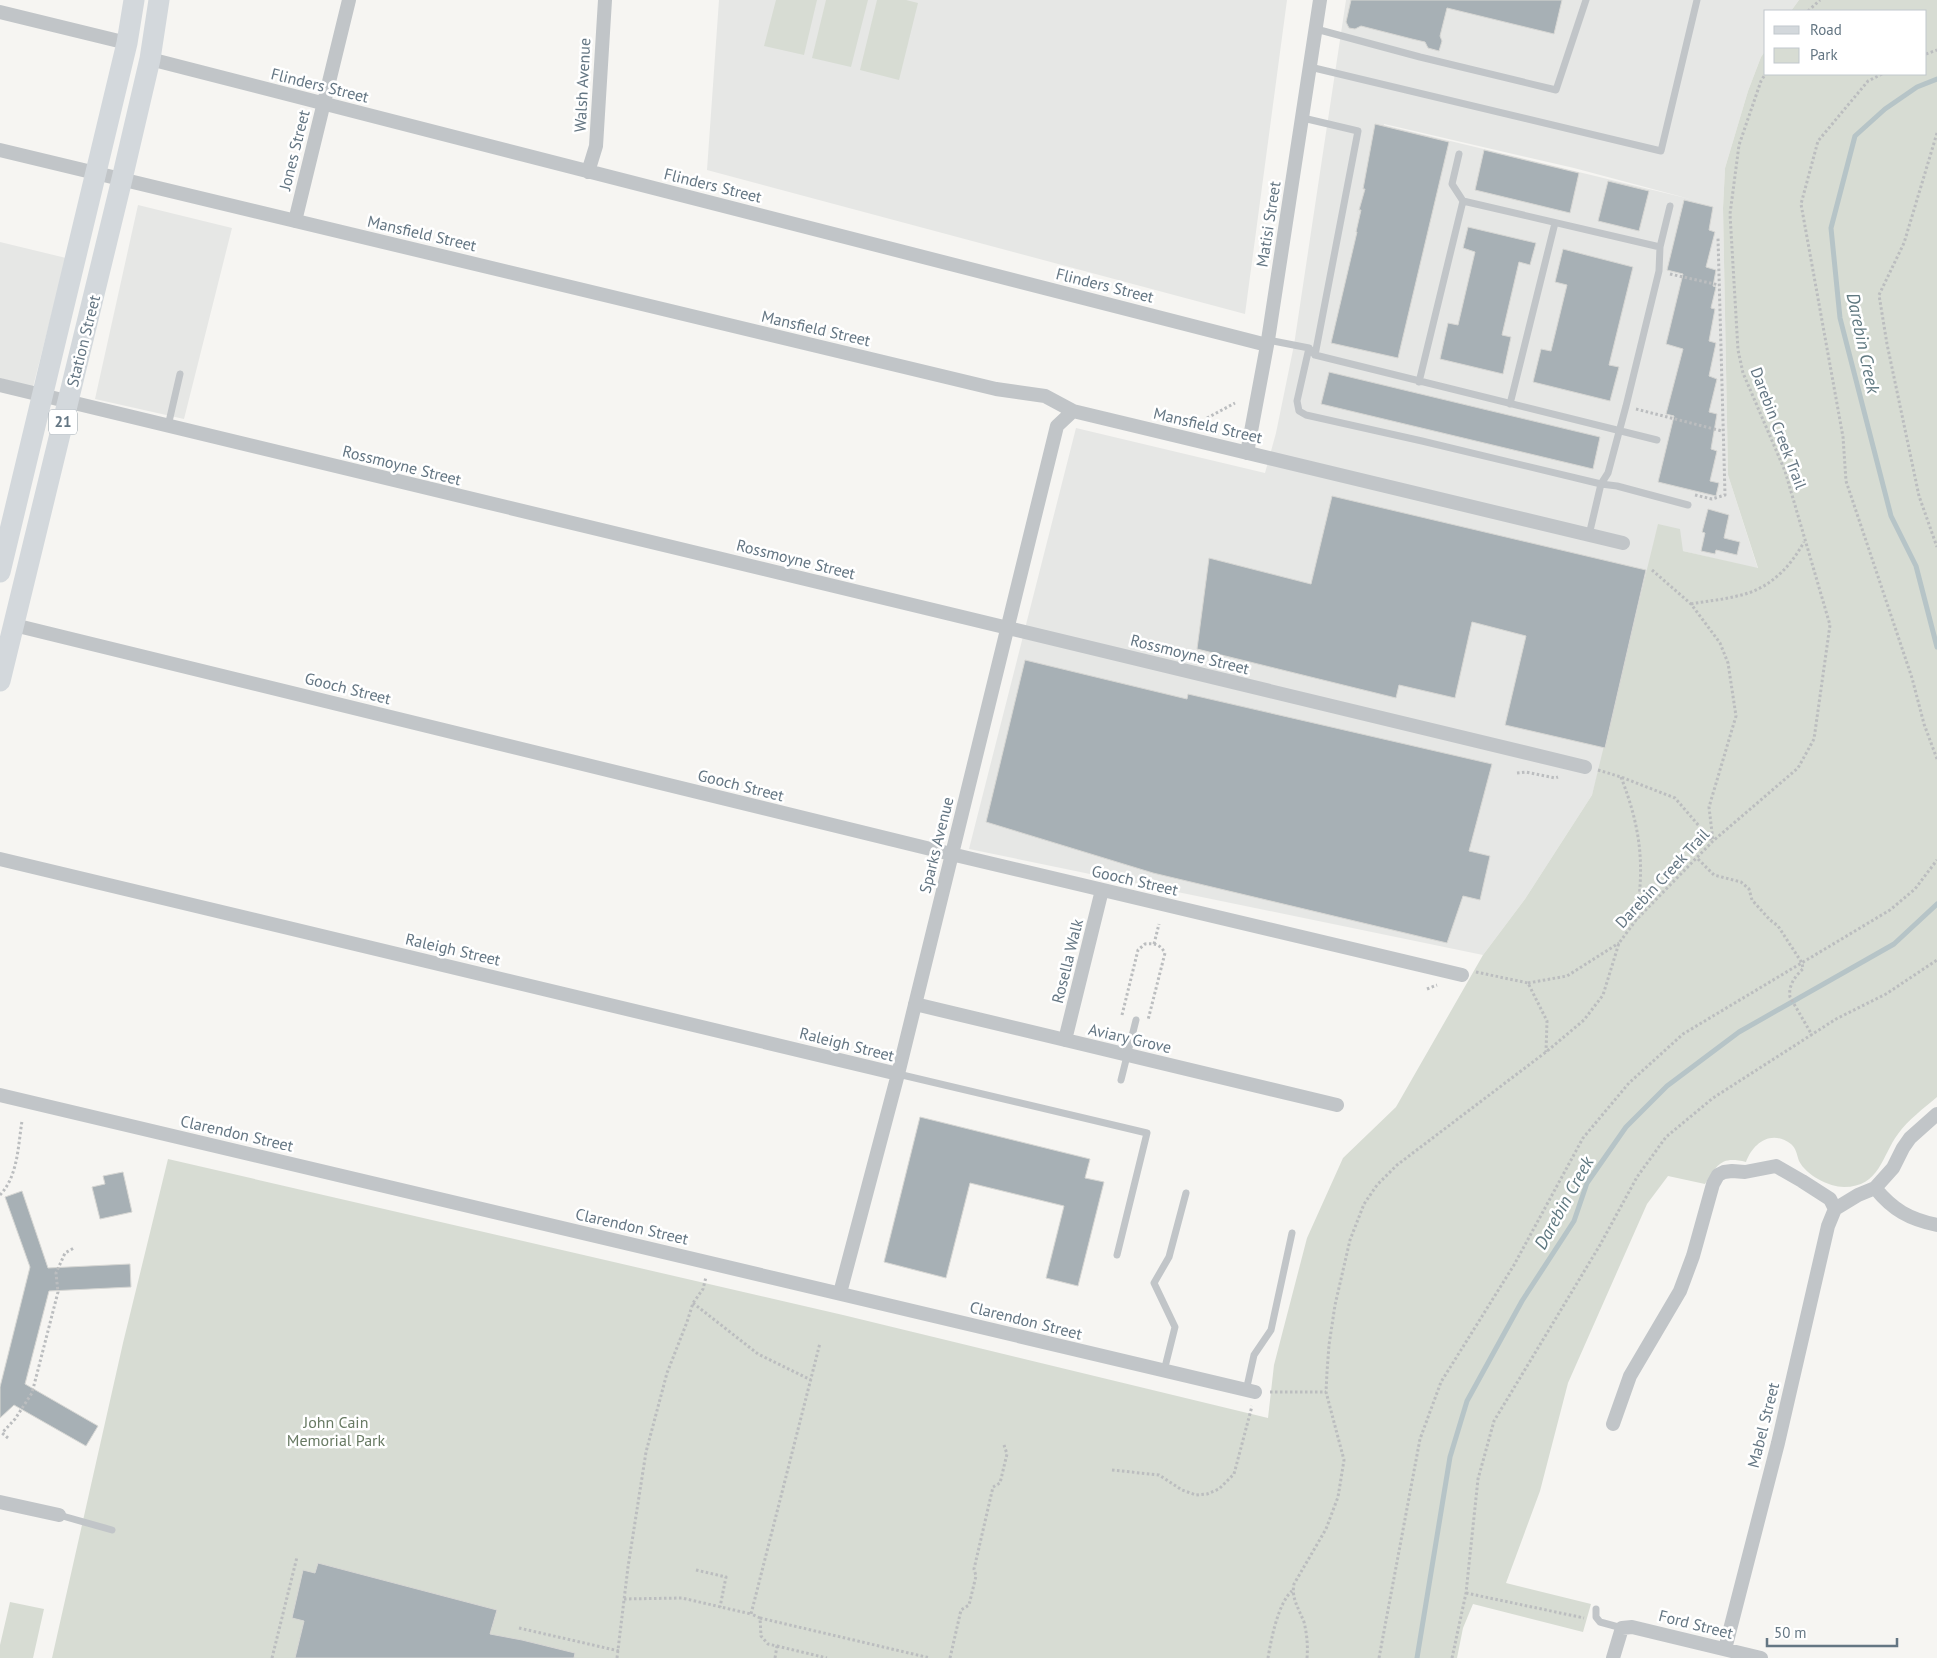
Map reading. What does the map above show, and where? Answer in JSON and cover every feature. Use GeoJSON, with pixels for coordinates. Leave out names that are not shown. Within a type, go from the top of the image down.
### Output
{"type":"FeatureCollection","features":[{"type":"Feature","properties":{"kind":"main road","name":"Station Street"},"geometry":{"type":"LineString","coordinates":[[0,572],[127,43],[134,0]]}},
{"type":"Feature","properties":{"kind":"main road","name":"Station Street"},"geometry":{"type":"LineString","coordinates":[[0,681],[122,179],[150,59],[159,0]]}},
{"type":"Feature","properties":{"kind":"street","name":"Jones Street"},"geometry":{"type":"LineString","coordinates":[[294,221],[349,0]]}},
{"type":"Feature","properties":{"kind":"street","name":"Walsh Avenue"},"geometry":{"type":"LineString","coordinates":[[588,172],[596,146],[604,0]]}},
{"type":"Feature","properties":{"kind":"street","name":"Matisi Street"},"geometry":{"type":"LineString","coordinates":[[1247,452],[1268,342],[1320,0]]}},
{"type":"Feature","properties":{"kind":"street"},"geometry":{"type":"LineString","coordinates":[[0,12],[127,43]]}},
{"type":"Feature","properties":{"kind":"street","name":"Flinders Street"},"geometry":{"type":"LineString","coordinates":[[150,59],[588,172],[1268,342]]}},
{"type":"Feature","properties":{"kind":"street","name":"Mansfield Street"},"geometry":{"type":"LineString","coordinates":[[0,150],[996,389],[1045,396],[1073,411],[1623,543]]}},
{"type":"Feature","properties":{"kind":"street","name":"Rossmoyne Street"},"geometry":{"type":"LineString","coordinates":[[0,385],[1584,766]]}},
{"type":"Feature","properties":{"kind":"street","name":"Sparks Avenue"},"geometry":{"type":"LineString","coordinates":[[840,1293],[898,1074],[1057,426],[1073,411]]}},
{"type":"Feature","properties":{"kind":"street","name":"Gooch Street"},"geometry":{"type":"LineString","coordinates":[[14,625],[951,854],[1462,975]]}},
{"type":"Feature","properties":{"kind":"street","name":"Raleigh Street"},"geometry":{"type":"LineString","coordinates":[[0,859],[898,1074]]}},
{"type":"Feature","properties":{"kind":"street","name":"Rosella Walk"},"geometry":{"type":"LineString","coordinates":[[1066,1040],[1102,890]]}},
{"type":"Feature","properties":{"kind":"street","name":"Aviary Grove"},"geometry":{"type":"LineString","coordinates":[[915,1004],[1337,1106]]}},
{"type":"Feature","properties":{"kind":"street","name":"Clarendon Street"},"geometry":{"type":"LineString","coordinates":[[0,1095],[1251,1392]]}},
{"type":"Feature","properties":{"kind":"street"},"geometry":{"type":"LineString","coordinates":[[1613,1424],[1630,1376],[1680,1291],[1693,1256],[1713,1184],[1718,1175],[1732,1170],[1745,1172],[1776,1166],[1830,1199],[1835,1209],[1858,1195],[1875,1188],[1893,1168],[1910,1138],[1937,1114]]}},
{"type":"Feature","properties":{"kind":"street"},"geometry":{"type":"LineString","coordinates":[[1875,1188],[1891,1206],[1916,1220],[1937,1225]]}},
{"type":"Feature","properties":{"kind":"street","name":"Mabel Street"},"geometry":{"type":"LineString","coordinates":[[1725,1649],[1778,1443],[1828,1226],[1835,1209]]}},
{"type":"Feature","properties":{"kind":"street"},"geometry":{"type":"LineString","coordinates":[[0,1502],[59,1515]]}},
{"type":"Feature","properties":{"kind":"street","name":"Ford Street"},"geometry":{"type":"LineString","coordinates":[[1622,1628],[1632,1627],[1761,1658]]}},
{"type":"Feature","properties":{"kind":"street"},"geometry":{"type":"LineString","coordinates":[[1613,1658],[1622,1628]]}},
{"type":"Feature","properties":{"kind":"lane"},"geometry":{"type":"LineString","coordinates":[[1316,30],[1556,90],[1586,0]]}},
{"type":"Feature","properties":{"kind":"lane"},"geometry":{"type":"LineString","coordinates":[[1310,67],[1661,151],[1697,0]]}},
{"type":"Feature","properties":{"kind":"lane"},"geometry":{"type":"LineString","coordinates":[[1302,118],[1358,132],[1315,356]]}},
{"type":"Feature","properties":{"kind":"lane"},"geometry":{"type":"LineString","coordinates":[[1459,154],[1452,184],[1464,201],[1660,247]]}},
{"type":"Feature","properties":{"kind":"lane"},"geometry":{"type":"LineString","coordinates":[[1419,382],[1464,201]]}},
{"type":"Feature","properties":{"kind":"lane"},"geometry":{"type":"LineString","coordinates":[[1589,535],[1601,484],[1608,473],[1626,406],[1659,271],[1660,247],[1670,206]]}},
{"type":"Feature","properties":{"kind":"lane"},"geometry":{"type":"LineString","coordinates":[[1510,404],[1555,223]]}},
{"type":"Feature","properties":{"kind":"lane"},"geometry":{"type":"LineString","coordinates":[[1268,342],[1309,348],[1315,356],[1657,440]]}},
{"type":"Feature","properties":{"kind":"lane"},"geometry":{"type":"LineString","coordinates":[[1309,348],[1297,401],[1299,411],[1306,416],[1422,441],[1601,484],[1617,486],[1688,505]]}},
{"type":"Feature","properties":{"kind":"lane"},"geometry":{"type":"LineString","coordinates":[[168,426],[180,374]]}},
{"type":"Feature","properties":{"kind":"lane"},"geometry":{"type":"LineString","coordinates":[[1121,1080],[1136,1020]]}},
{"type":"Feature","properties":{"kind":"lane"},"geometry":{"type":"LineString","coordinates":[[898,1074],[1147,1133],[1117,1255]]}},
{"type":"Feature","properties":{"kind":"lane"},"geometry":{"type":"LineString","coordinates":[[1164,1371],[1175,1326],[1154,1283],[1169,1257],[1186,1193]]}},
{"type":"Feature","properties":{"kind":"lane"},"geometry":{"type":"LineString","coordinates":[[1251,1392],[1254,1355],[1271,1330],[1292,1233]]}},
{"type":"Feature","properties":{"kind":"lane"},"geometry":{"type":"LineString","coordinates":[[59,1515],[112,1530]]}},
{"type":"Feature","properties":{"kind":"lane"},"geometry":{"type":"LineString","coordinates":[[1596,1610],[1596,1617],[1600,1622],[1622,1628]]}},
{"type":"Feature","properties":{"kind":"path"},"geometry":{"type":"LineString","coordinates":[[1809,10],[1820,0]]}},
{"type":"Feature","properties":{"kind":"path","name":"Darebin Creek Trail"},"geometry":{"type":"LineString","coordinates":[[1268,1658],[1271,1638],[1283,1603],[1292,1591],[1294,1584],[1326,1528],[1338,1497],[1344,1460],[1326,1392],[1328,1345],[1350,1240],[1364,1204],[1377,1185],[1397,1165],[1546,1052],[1584,1020],[1603,995],[1619,943],[1636,920],[1713,841],[1798,768],[1814,739],[1830,625],[1785,471],[1743,373],[1738,350],[1730,214],[1739,145],[1765,75]]}},
{"type":"Feature","properties":{"kind":"path"},"geometry":{"type":"LineString","coordinates":[[1880,75],[1868,81],[1818,141],[1801,204],[1843,437],[1846,481],[1937,759]]}},
{"type":"Feature","properties":{"kind":"path"},"geometry":{"type":"LineString","coordinates":[[1937,133],[1904,244],[1879,296],[1887,344],[1919,496],[1937,547]]}},
{"type":"Feature","properties":{"kind":"path"},"geometry":{"type":"LineString","coordinates":[[1695,495],[1712,499],[1725,495],[1718,238]]}},
{"type":"Feature","properties":{"kind":"path"},"geometry":{"type":"LineString","coordinates":[[1659,271],[1719,285]]}},
{"type":"Feature","properties":{"kind":"path"},"geometry":{"type":"LineString","coordinates":[[1207,418],[1236,404]]}},
{"type":"Feature","properties":{"kind":"path"},"geometry":{"type":"LineString","coordinates":[[1626,406],[1722,431]]}},
{"type":"Feature","properties":{"kind":"path"},"geometry":{"type":"LineString","coordinates":[[1691,604],[1738,596],[1762,586],[1781,575],[1805,542]]}},
{"type":"Feature","properties":{"kind":"path"},"geometry":{"type":"LineString","coordinates":[[1652,570],[1691,604],[1720,643],[1728,663],[1736,716],[1709,807],[1713,841]]}},
{"type":"Feature","properties":{"kind":"path"},"geometry":{"type":"LineString","coordinates":[[1584,766],[1621,777],[1676,798],[1713,841]]}},
{"type":"Feature","properties":{"kind":"path"},"geometry":{"type":"LineString","coordinates":[[1621,777],[1632,806],[1640,843],[1642,886],[1636,920]]}},
{"type":"Feature","properties":{"kind":"path"},"geometry":{"type":"LineString","coordinates":[[1698,858],[1714,875],[1741,882],[1749,890],[1752,900],[1778,926],[1802,963],[1803,969],[1797,974],[1789,992],[1812,1035]]}},
{"type":"Feature","properties":{"kind":"path"},"geometry":{"type":"LineString","coordinates":[[1379,1658],[1420,1439],[1441,1382],[1514,1265],[1583,1138],[1628,1083],[1683,1034],[1890,910],[1915,889],[1937,860]]}},
{"type":"Feature","properties":{"kind":"path"},"geometry":{"type":"LineString","coordinates":[[1154,944],[1159,924]]}},
{"type":"Feature","properties":{"kind":"path"},"geometry":{"type":"LineString","coordinates":[[1462,975],[1474,972],[1528,983],[1567,976],[1619,943]]}},
{"type":"Feature","properties":{"kind":"path"},"geometry":{"type":"LineString","coordinates":[[1122,1015],[1138,950],[1145,944],[1154,944],[1162,948],[1164,953],[1147,1022]]}},
{"type":"Feature","properties":{"kind":"path"},"geometry":{"type":"LineString","coordinates":[[1452,1658],[1466,1593],[1478,1479],[1494,1421],[1600,1245],[1637,1177],[1666,1136],[1713,1098],[1836,1020],[1886,994],[1937,960]]}},
{"type":"Feature","properties":{"kind":"path"},"geometry":{"type":"LineString","coordinates":[[1528,983],[1547,1021],[1546,1052]]}},
{"type":"Feature","properties":{"kind":"path"},"geometry":{"type":"LineString","coordinates":[[0,1195],[8,1187],[14,1170],[22,1121]]}},
{"type":"Feature","properties":{"kind":"path"},"geometry":{"type":"LineString","coordinates":[[8,1438],[2,1433],[15,1419],[32,1393],[58,1292],[56,1273],[64,1253],[74,1248]]}},
{"type":"Feature","properties":{"kind":"path"},"geometry":{"type":"LineString","coordinates":[[617,1658],[646,1452],[668,1373],[693,1303],[704,1289],[710,1263]]}},
{"type":"Feature","properties":{"kind":"path"},"geometry":{"type":"LineString","coordinates":[[693,1303],[758,1354],[811,1380]]}},
{"type":"Feature","properties":{"kind":"path"},"geometry":{"type":"LineString","coordinates":[[751,1614],[820,1343]]}},
{"type":"Feature","properties":{"kind":"path"},"geometry":{"type":"LineString","coordinates":[[1112,1470],[1159,1475],[1182,1490],[1196,1494],[1208,1494],[1219,1488],[1234,1474],[1251,1392],[1326,1392]]}},
{"type":"Feature","properties":{"kind":"path"},"geometry":{"type":"LineString","coordinates":[[950,1658],[961,1610],[970,1605],[976,1576],[974,1569],[993,1487],[1000,1483],[1007,1454],[1004,1445]]}},
{"type":"Feature","properties":{"kind":"path"},"geometry":{"type":"LineString","coordinates":[[272,1658],[297,1557]]}},
{"type":"Feature","properties":{"kind":"path"},"geometry":{"type":"LineString","coordinates":[[696,1570],[726,1577],[720,1607]]}},
{"type":"Feature","properties":{"kind":"path"},"geometry":{"type":"LineString","coordinates":[[1292,1591],[1304,1623],[1308,1643],[1307,1658]]}},
{"type":"Feature","properties":{"kind":"path"},"geometry":{"type":"LineString","coordinates":[[1466,1593],[1600,1622]]}},
{"type":"Feature","properties":{"kind":"path"},"geometry":{"type":"LineString","coordinates":[[624,1599],[682,1598],[930,1658]]}},
{"type":"Feature","properties":{"kind":"path"},"geometry":{"type":"LineString","coordinates":[[760,1618],[761,1636],[768,1644],[827,1658]]}},
{"type":"Feature","properties":{"kind":"path"},"geometry":{"type":"LineString","coordinates":[[519,1628],[619,1651]]}},
{"type":"Feature","properties":{"kind":"path"},"geometry":{"type":"LineString","coordinates":[[775,1658],[777,1646]]}},
{"type":"Feature","properties":{"kind":"shaded area"},"geometry":{"type":"Polygon","coordinates":[[[719,0],[1287,0],[1245,314],[707,170],[719,0]]]}},
{"type":"Feature","properties":{"kind":"shaded area"},"geometry":{"type":"Polygon","coordinates":[[[1346,0],[1799,0],[1792,10],[1764,10],[1764,53],[1748,91],[1725,168],[1723,208],[1728,475],[1758,569],[1683,551],[1605,748],[1592,795],[1525,899],[1483,955],[969,849],[1076,428],[1265,473],[1276,433],[1294,345],[1346,0]],[[1384,124],[1384,125],[1690,199],[1574,168],[1384,124]]]}},
{"type":"Feature","properties":{"kind":"shaded area"},"geometry":{"type":"Polygon","coordinates":[[[138,205],[232,228],[184,419],[95,399],[138,205]]]}},
{"type":"Feature","properties":{"kind":"shaded area"},"geometry":{"type":"Polygon","coordinates":[[[0,242],[66,258],[33,387],[0,378],[0,242]]]}},
{"type":"Feature","properties":{"kind":"green space"},"geometry":{"type":"Polygon","coordinates":[[[776,0],[817,0],[804,55],[764,46],[776,0]]]}},
{"type":"Feature","properties":{"kind":"green space"},"geometry":{"type":"Polygon","coordinates":[[[826,0],[868,0],[851,67],[812,58],[826,0]]]}},
{"type":"Feature","properties":{"kind":"green space"},"geometry":{"type":"Polygon","coordinates":[[[877,0],[906,0],[918,3],[899,80],[860,70],[877,0]]]}},
{"type":"Feature","properties":{"kind":"green space","name":"John Cain Memorial Park"},"geometry":{"type":"Polygon","coordinates":[[[1799,0],[1937,0],[1937,1097],[1916,1114],[1902,1129],[1873,1176],[1856,1186],[1832,1185],[1819,1179],[1802,1166],[1791,1144],[1777,1138],[1770,1138],[1764,1140],[1753,1149],[1746,1162],[1731,1160],[1721,1163],[1713,1171],[1705,1184],[1668,1176],[1647,1204],[1568,1383],[1540,1491],[1506,1583],[1591,1604],[1583,1632],[1473,1604],[1463,1628],[1457,1658],[52,1658],[123,1343],[168,1159],[843,1315],[1268,1418],[1274,1365],[1307,1238],[1343,1158],[1396,1107],[1483,955],[1525,899],[1592,795],[1658,524],[1680,529],[1683,551],[1758,568],[1728,475],[1723,208],[1725,168],[1748,91],[1764,53],[1764,75],[1927,75],[1927,10],[1792,10],[1799,0]]]}},
{"type":"Feature","properties":{"kind":"green space"},"geometry":{"type":"Polygon","coordinates":[[[10,1602],[44,1609],[33,1658],[0,1658],[0,1645],[10,1602]]]}},
{"type":"Feature","properties":{"kind":"building"},"geometry":{"type":"Polygon","coordinates":[[[1351,0],[1562,0],[1554,34],[1447,8],[1440,36],[1442,41],[1439,51],[1428,48],[1425,42],[1361,26],[1355,29],[1349,28],[1346,22],[1351,0]]]}},
{"type":"Feature","properties":{"kind":"building"},"geometry":{"type":"Polygon","coordinates":[[[1375,124],[1449,142],[1398,358],[1331,343],[1357,232],[1361,210],[1359,210],[1365,189],[1363,189],[1375,124]]]}},
{"type":"Feature","properties":{"kind":"building"},"geometry":{"type":"Polygon","coordinates":[[[1484,150],[1579,173],[1570,213],[1475,190],[1484,150]]]}},
{"type":"Feature","properties":{"kind":"building"},"geometry":{"type":"Polygon","coordinates":[[[1608,181],[1649,191],[1639,231],[1598,221],[1608,181]]]}},
{"type":"Feature","properties":{"kind":"building"},"geometry":{"type":"Polygon","coordinates":[[[1684,200],[1713,207],[1709,230],[1715,232],[1706,267],[1716,270],[1713,286],[1716,287],[1711,308],[1715,309],[1709,341],[1716,343],[1709,376],[1717,379],[1709,412],[1717,414],[1711,449],[1717,451],[1710,481],[1719,483],[1716,496],[1658,482],[1674,416],[1666,414],[1683,349],[1666,344],[1683,274],[1667,270],[1684,200]]]}},
{"type":"Feature","properties":{"kind":"building"},"geometry":{"type":"Polygon","coordinates":[[[1468,227],[1536,243],[1530,265],[1519,262],[1502,335],[1511,337],[1503,374],[1440,359],[1448,323],[1458,325],[1475,252],[1463,248],[1468,227]]]}},
{"type":"Feature","properties":{"kind":"building"},"geometry":{"type":"Polygon","coordinates":[[[1563,249],[1633,267],[1609,365],[1619,367],[1610,401],[1533,382],[1541,349],[1551,351],[1567,285],[1555,282],[1563,249]]]}},
{"type":"Feature","properties":{"kind":"building"},"geometry":{"type":"Polygon","coordinates":[[[1329,372],[1600,437],[1593,469],[1321,404],[1329,372]]]}},
{"type":"Feature","properties":{"kind":"building"},"geometry":{"type":"Polygon","coordinates":[[[1332,496],[1646,570],[1605,748],[1505,725],[1526,636],[1472,622],[1455,698],[1399,685],[1396,698],[1197,649],[1209,558],[1311,584],[1332,496]]]}},
{"type":"Feature","properties":{"kind":"building"},"geometry":{"type":"Polygon","coordinates":[[[1708,509],[1729,515],[1724,538],[1740,542],[1737,555],[1716,550],[1715,554],[1701,551],[1705,533],[1702,532],[1708,509]]]}},
{"type":"Feature","properties":{"kind":"building"},"geometry":{"type":"Polygon","coordinates":[[[1025,660],[1187,699],[1188,694],[1492,764],[1469,851],[1490,856],[1480,900],[1463,896],[1447,943],[1153,873],[986,822],[1025,660]]]}},
{"type":"Feature","properties":{"kind":"building"},"geometry":{"type":"Polygon","coordinates":[[[920,1117],[1090,1159],[1085,1178],[1104,1182],[1078,1286],[1046,1278],[1064,1206],[970,1183],[946,1278],[884,1262],[920,1117]]]}},
{"type":"Feature","properties":{"kind":"building"},"geometry":{"type":"Polygon","coordinates":[[[123,1172],[132,1212],[100,1219],[92,1187],[105,1184],[103,1176],[123,1172]]]}},
{"type":"Feature","properties":{"kind":"building"},"geometry":{"type":"Polygon","coordinates":[[[22,1191],[48,1268],[130,1264],[131,1287],[49,1291],[25,1384],[98,1426],[86,1446],[14,1405],[0,1418],[0,1387],[30,1267],[5,1197],[22,1191]]]}},
{"type":"Feature","properties":{"kind":"building"},"geometry":{"type":"Polygon","coordinates":[[[318,1563],[497,1610],[490,1634],[575,1653],[574,1658],[295,1658],[304,1621],[292,1618],[303,1570],[315,1573],[318,1563]]]}},
{"type":"Feature","properties":{"kind":"waterway","name":"Darebin Creek"},"geometry":{"type":"LineString","coordinates":[[1937,79],[1917,87],[1885,109],[1855,136],[1831,228],[1840,318],[1891,516],[1916,566],[1937,647]]}},
{"type":"Feature","properties":{"kind":"waterway","name":"Darebin Creek"},"geometry":{"type":"LineString","coordinates":[[1417,1658],[1450,1457],[1467,1401],[1522,1301],[1574,1221],[1587,1183],[1626,1127],[1667,1086],[1739,1032],[1894,944],[1937,904]]}}]}
